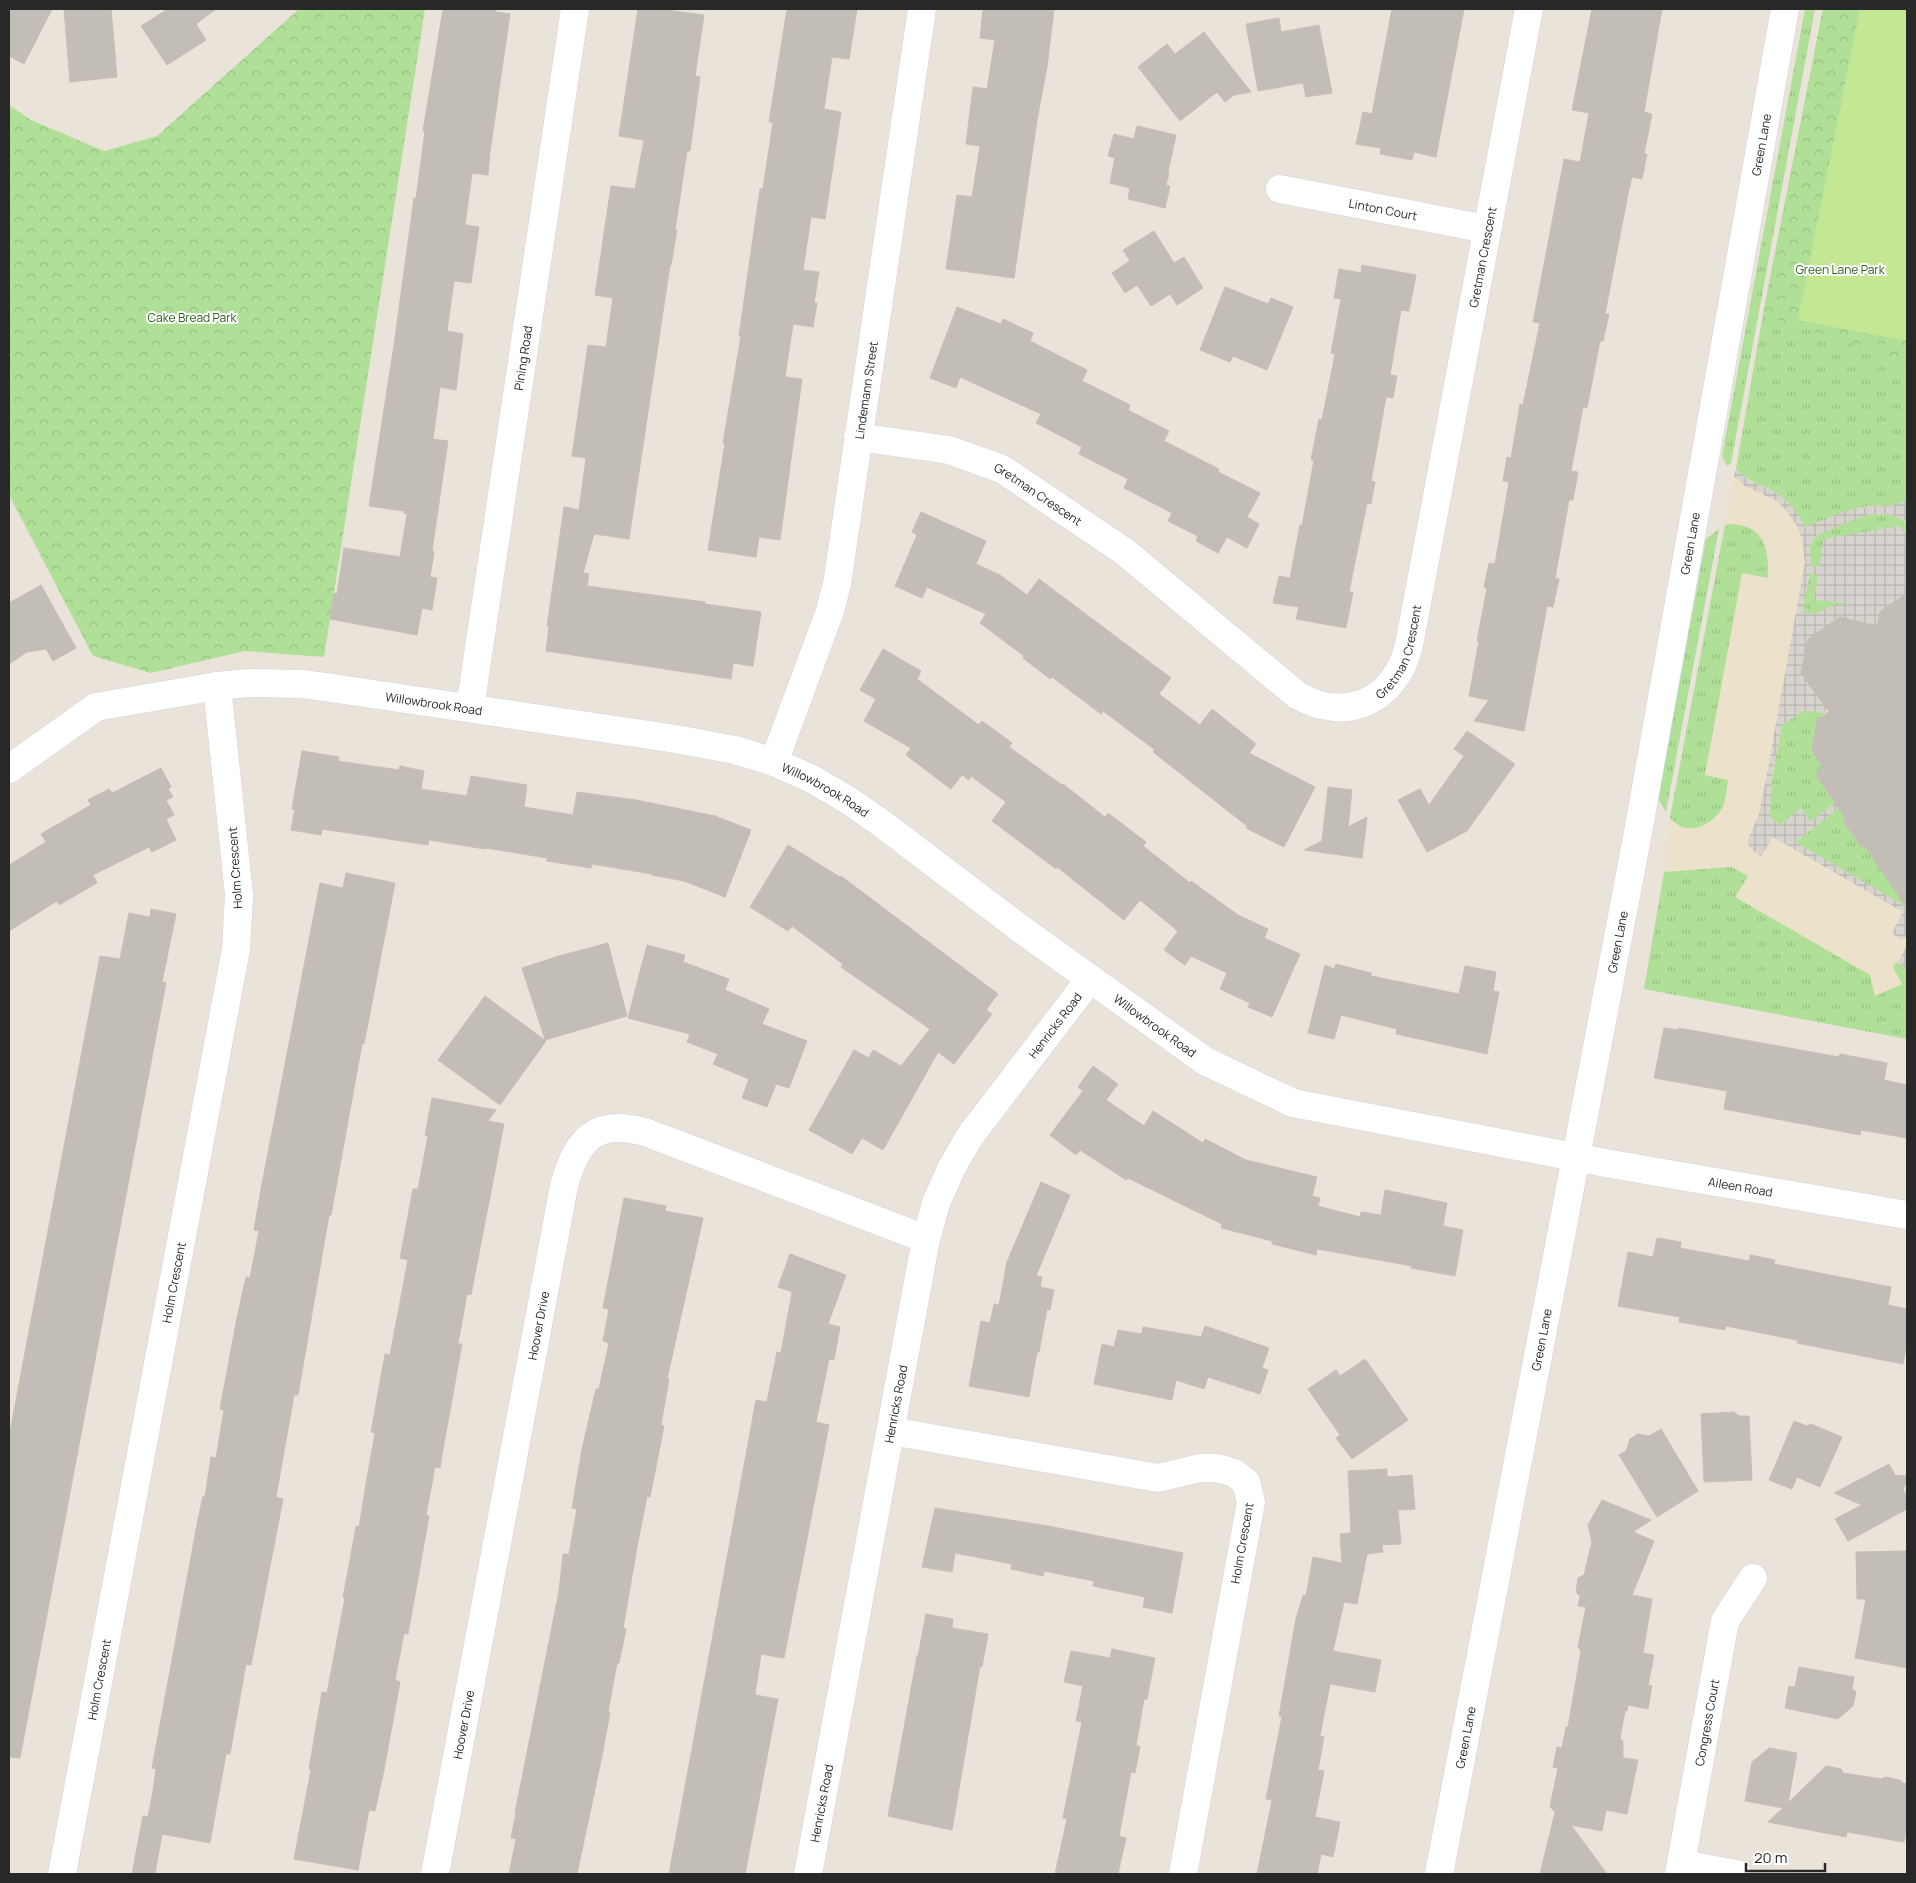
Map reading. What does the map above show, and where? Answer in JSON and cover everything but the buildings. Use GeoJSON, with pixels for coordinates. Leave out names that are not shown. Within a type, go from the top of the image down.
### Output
{"type":"FeatureCollection","features":[{"type":"Feature","properties":{"kind":"street","name":"Pining Road"},"geometry":{"type":"LineString","coordinates":[[470,708],[575,9]]}},
{"type":"Feature","properties":{"kind":"street","name":"Lindemann Street"},"geometry":{"type":"LineString","coordinates":[[774,762],[830,611],[837,584],[922,9]]}},
{"type":"Feature","properties":{"kind":"street","name":"Gretman Crescent"},"geometry":{"type":"LineString","coordinates":[[858,438],[949,450],[1002,469],[1125,552],[1297,695],[1308,701],[1332,708],[1360,704],[1373,699],[1394,681],[1406,658],[1529,9]]}},
{"type":"Feature","properties":{"kind":"street","name":"Green Lane"},"geometry":{"type":"LineString","coordinates":[[1439,1874],[1637,838],[1785,9]]}},
{"type":"Feature","properties":{"kind":"street","name":"Linton Court"},"geometry":{"type":"LineString","coordinates":[[1280,189],[1486,230]]}},
{"type":"Feature","properties":{"kind":"street","name":"Willowbrook Road"},"geometry":{"type":"LineString","coordinates":[[9,768],[96,707],[217,686],[249,683],[302,684],[676,739],[735,750],[774,762],[812,779],[848,800],[1090,979],[1205,1061],[1293,1103],[1576,1157]]}},
{"type":"Feature","properties":{"kind":"street","name":"Holm Crescent"},"geometry":{"type":"LineString","coordinates":[[62,1874],[236,949],[239,895],[217,686]]}},
{"type":"Feature","properties":{"kind":"street","name":"Henricks Road"},"geometry":{"type":"LineString","coordinates":[[808,1874],[926,1239],[936,1203],[952,1167],[970,1136],[1090,979]]}},
{"type":"Feature","properties":{"kind":"street","name":"Hoover Drive"},"geometry":{"type":"LineString","coordinates":[[435,1874],[564,1186],[572,1160],[584,1141],[597,1131],[611,1127],[627,1127],[926,1239]]}},
{"type":"Feature","properties":{"kind":"street","name":"Aileen Road"},"geometry":{"type":"LineString","coordinates":[[1576,1157],[1907,1215]]}},
{"type":"Feature","properties":{"kind":"street","name":"Holm Crescent"},"geometry":{"type":"LineString","coordinates":[[891,1430],[1158,1478],[1200,1468],[1217,1468],[1234,1474],[1246,1482],[1251,1502],[1183,1874]]}},
{"type":"Feature","properties":{"kind":"street","name":"Congress Court"},"geometry":{"type":"LineString","coordinates":[[1680,1869],[1725,1621],[1754,1578]]}},
{"type":"Feature","properties":{"kind":"street"},"geometry":{"type":"LineString","coordinates":[[1680,1869],[1737,1874]]}},
{"type":"Feature","properties":{"kind":"shaded area"},"geometry":{"type":"Polygon","coordinates":[[[1763,314],[1907,365],[1907,1039],[1644,989],[1664,872],[1670,818],[1763,314]]]}},
{"type":"Feature","properties":{"kind":"shaded area"},"geometry":{"type":"Polygon","coordinates":[[[1736,469],[1750,481],[1775,492],[1794,508],[1805,527],[1846,511],[1866,506],[1896,505],[1907,500],[1907,523],[1905,520],[1891,515],[1872,514],[1817,535],[1812,540],[1810,546],[1811,566],[1819,567],[1824,539],[1899,526],[1907,536],[1907,593],[1880,612],[1877,626],[1827,700],[1825,713],[1804,710],[1782,725],[1773,768],[1770,804],[1770,817],[1780,825],[1801,808],[1810,822],[1835,803],[1839,808],[1795,842],[1907,907],[1907,935],[1902,940],[1892,933],[1903,912],[1773,837],[1761,856],[1749,846],[1748,840],[1759,814],[1767,774],[1805,562],[1802,539],[1797,526],[1786,510],[1777,501],[1745,486],[1734,476],[1736,469]],[[1810,573],[1803,607],[1805,612],[1813,615],[1828,607],[1848,603],[1814,600],[1818,575],[1810,573]]]}},
{"type":"Feature","properties":{"kind":"shaded area"},"geometry":{"type":"Polygon","coordinates":[[[1907,945],[1907,969],[1898,963],[1907,945]]]}},
{"type":"Feature","properties":{"kind":"green space","name":"Cake Bread Park"},"geometry":{"type":"Polygon","coordinates":[[[299,9],[425,9],[324,657],[245,651],[151,673],[93,656],[9,495],[9,105],[31,120],[104,151],[157,136],[299,9]]]}},
{"type":"Feature","properties":{"kind":"green space"},"geometry":{"type":"Polygon","coordinates":[[[1805,9],[1815,9],[1731,463],[1727,466],[1722,456],[1805,9]]]}},
{"type":"Feature","properties":{"kind":"green space"},"geometry":{"type":"Polygon","coordinates":[[[1823,9],[1907,9],[1907,500],[1896,505],[1866,506],[1805,527],[1788,502],[1773,491],[1749,480],[1736,469],[1763,314],[1823,9]]]}},
{"type":"Feature","properties":{"kind":"green space","name":"Green Lane Park"},"geometry":{"type":"Polygon","coordinates":[[[1823,9],[1907,9],[1907,365],[1763,314],[1823,9]]]}},
{"type":"Feature","properties":{"kind":"green space","name":"Green Lane Park"},"geometry":{"type":"Polygon","coordinates":[[[1860,9],[1907,9],[1907,341],[1798,320],[1860,9]]]}},
{"type":"Feature","properties":{"kind":"green space"},"geometry":{"type":"Polygon","coordinates":[[[1872,514],[1891,516],[1903,520],[1907,523],[1907,536],[1899,526],[1819,567],[1811,567],[1810,548],[1815,538],[1838,525],[1872,514]]]}},
{"type":"Feature","properties":{"kind":"green space"},"geometry":{"type":"Polygon","coordinates":[[[1725,525],[1742,525],[1758,534],[1766,548],[1768,578],[1742,573],[1705,775],[1728,780],[1724,804],[1718,814],[1704,825],[1684,828],[1670,818],[1725,525]]]}},
{"type":"Feature","properties":{"kind":"green space"},"geometry":{"type":"Polygon","coordinates":[[[1719,529],[1666,812],[1658,799],[1706,539],[1719,529]]]}},
{"type":"Feature","properties":{"kind":"green space"},"geometry":{"type":"Polygon","coordinates":[[[1810,573],[1818,575],[1851,603],[1813,615],[1806,613],[1803,607],[1810,573]]]}},
{"type":"Feature","properties":{"kind":"green space"},"geometry":{"type":"Polygon","coordinates":[[[1804,710],[1825,713],[1817,720],[1812,751],[1823,768],[1815,774],[1835,803],[1810,822],[1780,825],[1770,817],[1770,805],[1773,771],[1782,725],[1804,710]]]}},
{"type":"Feature","properties":{"kind":"green space"},"geometry":{"type":"Polygon","coordinates":[[[1839,808],[1846,819],[1843,821],[1862,848],[1865,846],[1907,907],[1795,842],[1839,808]]]}},
{"type":"Feature","properties":{"kind":"green space"},"geometry":{"type":"Polygon","coordinates":[[[1731,867],[1748,876],[1735,897],[1870,975],[1875,996],[1902,984],[1893,967],[1896,962],[1907,969],[1907,1039],[1644,989],[1664,872],[1731,867]]]}}]}
